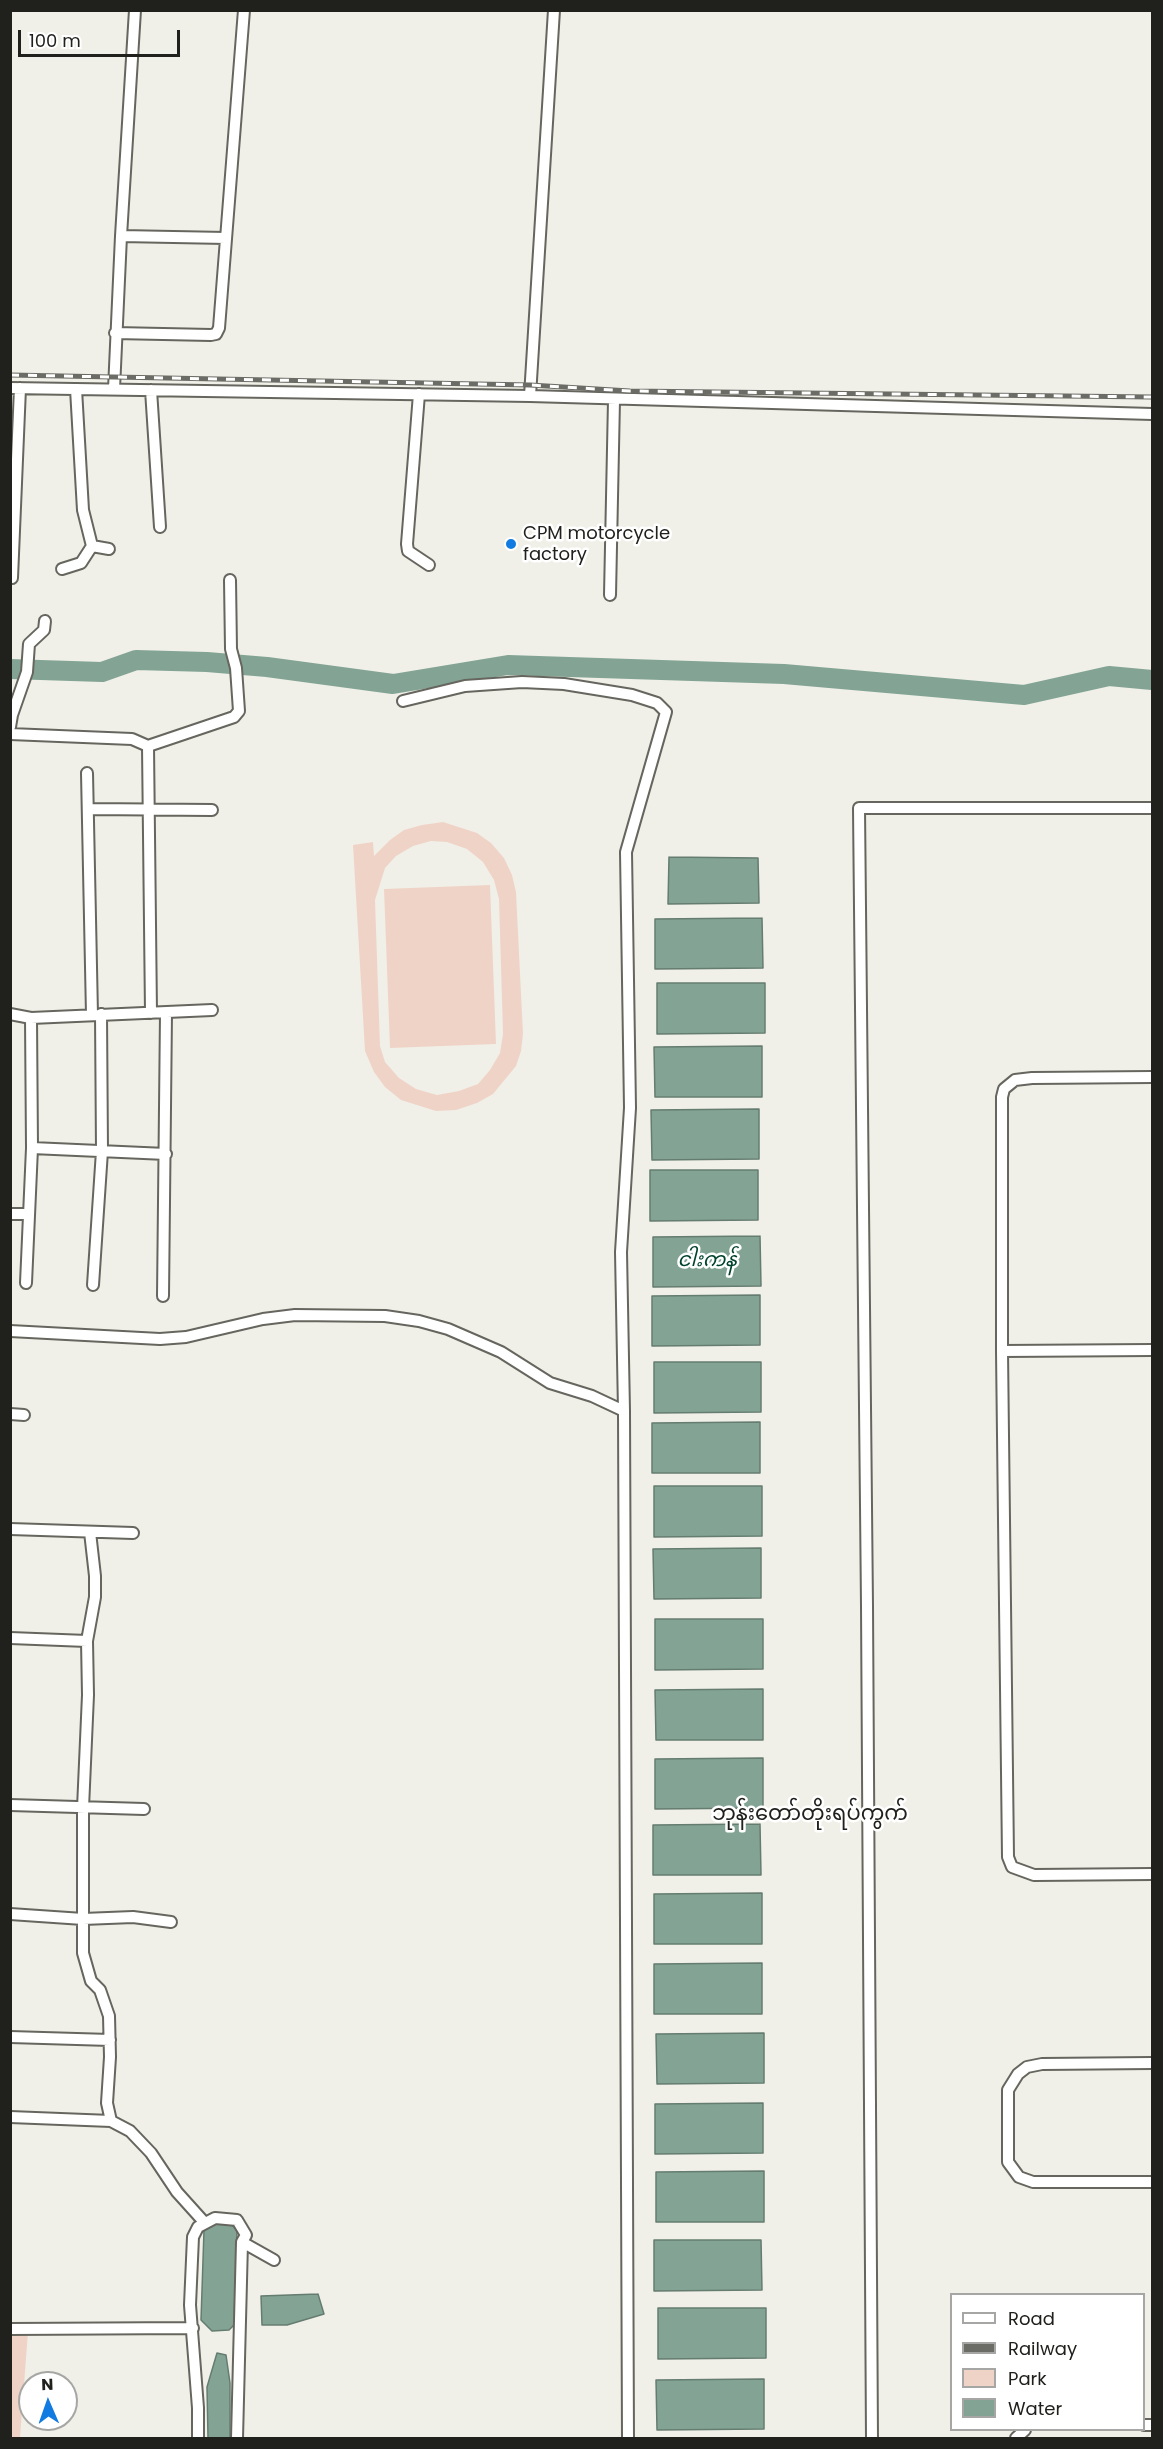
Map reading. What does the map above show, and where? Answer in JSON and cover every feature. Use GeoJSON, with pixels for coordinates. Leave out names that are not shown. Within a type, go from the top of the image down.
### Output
{"type":"FeatureCollection","features":[{"type":"Feature","properties":{"kind":"street"},"geometry":{"type":"LineString","coordinates":[[114,389],[115,333],[135,10]]}},
{"type":"Feature","properties":{"kind":"street"},"geometry":{"type":"LineString","coordinates":[[115,333],[216,334],[219,328],[244,10]]}},
{"type":"Feature","properties":{"kind":"street"},"geometry":{"type":"LineString","coordinates":[[530,396],[554,10]]}},
{"type":"Feature","properties":{"kind":"street"},"geometry":{"type":"LineString","coordinates":[[121,236],[226,238]]}},
{"type":"Feature","properties":{"kind":"street"},"geometry":{"type":"LineString","coordinates":[[12,578],[15,388],[530,396],[1152,414]]}},
{"type":"Feature","properties":{"kind":"street"},"geometry":{"type":"LineString","coordinates":[[62,569],[81,563],[92,546],[81,499],[76,389]]}},
{"type":"Feature","properties":{"kind":"street"},"geometry":{"type":"LineString","coordinates":[[151,390],[160,527]]}},
{"type":"Feature","properties":{"kind":"street"},"geometry":{"type":"LineString","coordinates":[[419,394],[406,544],[408,551],[429,565]]}},
{"type":"Feature","properties":{"kind":"street"},"geometry":{"type":"LineString","coordinates":[[610,595],[614,400]]}},
{"type":"Feature","properties":{"kind":"street"},"geometry":{"type":"LineString","coordinates":[[92,546],[109,549]]}},
{"type":"Feature","properties":{"kind":"street"},"geometry":{"type":"LineString","coordinates":[[10,734],[132,739],[148,746],[230,718],[239,711],[231,649],[230,580]]}},
{"type":"Feature","properties":{"kind":"street"},"geometry":{"type":"LineString","coordinates":[[10,727],[27,672],[31,640],[44,630],[45,621]]}},
{"type":"Feature","properties":{"kind":"street"},"geometry":{"type":"LineString","coordinates":[[403,700],[465,686],[522,682],[564,684],[632,695],[657,703],[666,711],[666,718],[626,852],[630,1108],[621,1252],[624,1411],[628,2439]]}},
{"type":"Feature","properties":{"kind":"street"},"geometry":{"type":"LineString","coordinates":[[148,746],[151,1013]]}},
{"type":"Feature","properties":{"kind":"street"},"geometry":{"type":"LineString","coordinates":[[87,772],[102,1150],[93,1285]]}},
{"type":"Feature","properties":{"kind":"street"},"geometry":{"type":"LineString","coordinates":[[872,2439],[859,808],[1152,808]]}},
{"type":"Feature","properties":{"kind":"street"},"geometry":{"type":"LineString","coordinates":[[88,809],[212,810]]}},
{"type":"Feature","properties":{"kind":"street"},"geometry":{"type":"LineString","coordinates":[[10,1014],[32,1018],[212,1010]]}},
{"type":"Feature","properties":{"kind":"street"},"geometry":{"type":"LineString","coordinates":[[163,1296],[166,1013]]}},
{"type":"Feature","properties":{"kind":"street"},"geometry":{"type":"LineString","coordinates":[[26,1282],[33,1148],[32,1018]]}},
{"type":"Feature","properties":{"kind":"street"},"geometry":{"type":"LineString","coordinates":[[1152,1077],[1015,1080],[1004,1089],[1002,1097],[1002,1351],[1008,1857],[1012,1867],[1034,1875],[1152,1874]]}},
{"type":"Feature","properties":{"kind":"street"},"geometry":{"type":"LineString","coordinates":[[33,1148],[166,1154]]}},
{"type":"Feature","properties":{"kind":"street"},"geometry":{"type":"LineString","coordinates":[[10,1214],[29,1214]]}},
{"type":"Feature","properties":{"kind":"street"},"geometry":{"type":"LineString","coordinates":[[10,1331],[160,1339],[186,1337],[263,1319],[295,1315],[385,1316],[419,1321],[448,1329],[501,1352],[550,1383],[592,1396],[624,1411]]}},
{"type":"Feature","properties":{"kind":"street"},"geometry":{"type":"LineString","coordinates":[[1002,1351],[1152,1350]]}},
{"type":"Feature","properties":{"kind":"street"},"geometry":{"type":"LineString","coordinates":[[10,1414],[24,1415]]}},
{"type":"Feature","properties":{"kind":"street"},"geometry":{"type":"LineString","coordinates":[[10,1529],[134,1533]]}},
{"type":"Feature","properties":{"kind":"street"},"geometry":{"type":"LineString","coordinates":[[90,1532],[95,1596],[87,1641],[88,1695],[83,1808],[83,1953],[91,1981],[100,1990],[109,2016],[107,2103],[111,2121]]}},
{"type":"Feature","properties":{"kind":"street"},"geometry":{"type":"LineString","coordinates":[[10,1638],[87,1641]]}},
{"type":"Feature","properties":{"kind":"street"},"geometry":{"type":"LineString","coordinates":[[10,1805],[144,1809]]}},
{"type":"Feature","properties":{"kind":"street"},"geometry":{"type":"LineString","coordinates":[[10,1914],[83,1919],[134,1917],[171,1922]]}},
{"type":"Feature","properties":{"kind":"street"},"geometry":{"type":"LineString","coordinates":[[10,2037],[110,2040]]}},
{"type":"Feature","properties":{"kind":"street"},"geometry":{"type":"LineString","coordinates":[[1152,2063],[1042,2064],[1027,2067],[1018,2074],[1008,2090],[1008,2162],[1019,2177],[1033,2182],[1152,2182]]}},
{"type":"Feature","properties":{"kind":"street"},"geometry":{"type":"LineString","coordinates":[[10,2117],[111,2121],[130,2131],[152,2152],[177,2193],[204,2222]]}},
{"type":"Feature","properties":{"kind":"street"},"geometry":{"type":"LineString","coordinates":[[198,2439],[190,2305],[193,2237],[195,2230],[204,2222],[215,2218],[237,2220],[246,2235],[242,2242],[237,2439]]}},
{"type":"Feature","properties":{"kind":"street"},"geometry":{"type":"LineString","coordinates":[[242,2242],[274,2260]]}},
{"type":"Feature","properties":{"kind":"street"},"geometry":{"type":"LineString","coordinates":[[10,2329],[193,2328]]}},
{"type":"Feature","properties":{"kind":"green space"},"geometry":{"type":"Polygon","coordinates":[[[443,822],[477,833],[491,843],[504,858],[512,875],[516,892],[523,1034],[521,1051],[516,1066],[493,1094],[477,1103],[456,1110],[436,1111],[401,1100],[385,1087],[374,1072],[365,1051],[353,845],[373,842],[374,856],[404,830],[443,822]],[[431,841],[413,846],[396,856],[385,868],[375,900],[380,1046],[385,1062],[399,1078],[416,1089],[437,1095],[459,1091],[478,1084],[500,1053],[503,1034],[499,899],[494,880],[483,862],[467,849],[447,842],[431,841]]]}},
{"type":"Feature","properties":{"kind":"green space"},"geometry":{"type":"Polygon","coordinates":[[[490,885],[496,1044],[390,1048],[384,889],[490,885]]]}},
{"type":"Feature","properties":{"kind":"green space"},"geometry":{"type":"Polygon","coordinates":[[[28,2332],[25,2371],[18,2371],[20,2438],[11,2438],[11,2333],[28,2332]]]}},
{"type":"Feature","properties":{"kind":"water"},"geometry":{"type":"Polygon","coordinates":[[[669,857],[758,858],[759,903],[668,904],[669,857]]]}},
{"type":"Feature","properties":{"kind":"water"},"geometry":{"type":"Polygon","coordinates":[[[762,918],[763,968],[655,969],[655,919],[762,918]]]}},
{"type":"Feature","properties":{"kind":"water"},"geometry":{"type":"Polygon","coordinates":[[[657,983],[765,983],[765,1033],[657,1034],[657,983]]]}},
{"type":"Feature","properties":{"kind":"water"},"geometry":{"type":"Polygon","coordinates":[[[762,1046],[762,1097],[655,1097],[654,1047],[762,1046]]]}},
{"type":"Feature","properties":{"kind":"water"},"geometry":{"type":"Polygon","coordinates":[[[759,1109],[759,1159],[652,1160],[651,1110],[759,1109]]]}},
{"type":"Feature","properties":{"kind":"water","name":"ငါးကန်"},"geometry":{"type":"Polygon","coordinates":[[[650,1170],[758,1170],[758,1220],[650,1221],[650,1170]]]}},
{"type":"Feature","properties":{"kind":"water","name":"ငါးကန်"},"geometry":{"type":"Polygon","coordinates":[[[760,1236],[761,1286],[653,1287],[653,1237],[760,1236]]]}},
{"type":"Feature","properties":{"kind":"water","name":"ငါးကန်"},"geometry":{"type":"Polygon","coordinates":[[[760,1295],[760,1345],[652,1346],[652,1296],[760,1295]]]}},
{"type":"Feature","properties":{"kind":"water"},"geometry":{"type":"Polygon","coordinates":[[[654,1362],[761,1362],[761,1412],[654,1413],[654,1362]]]}},
{"type":"Feature","properties":{"kind":"water"},"geometry":{"type":"Polygon","coordinates":[[[760,1422],[760,1473],[652,1473],[652,1423],[760,1422]]]}},
{"type":"Feature","properties":{"kind":"water"},"geometry":{"type":"Polygon","coordinates":[[[654,1486],[762,1486],[762,1536],[654,1537],[654,1486]]]}},
{"type":"Feature","properties":{"kind":"water"},"geometry":{"type":"Polygon","coordinates":[[[761,1548],[761,1598],[654,1599],[653,1549],[761,1548]]]}},
{"type":"Feature","properties":{"kind":"water"},"geometry":{"type":"Polygon","coordinates":[[[655,1619],[763,1619],[763,1669],[655,1670],[655,1619]]]}},
{"type":"Feature","properties":{"kind":"water"},"geometry":{"type":"Polygon","coordinates":[[[763,1689],[763,1740],[656,1740],[655,1690],[763,1689]]]}},
{"type":"Feature","properties":{"kind":"water"},"geometry":{"type":"Polygon","coordinates":[[[763,1758],[763,1808],[655,1809],[655,1759],[763,1758]]]}},
{"type":"Feature","properties":{"kind":"water"},"geometry":{"type":"Polygon","coordinates":[[[760,1824],[761,1875],[653,1875],[653,1825],[760,1824]]]}},
{"type":"Feature","properties":{"kind":"water"},"geometry":{"type":"Polygon","coordinates":[[[762,1893],[762,1944],[654,1944],[654,1894],[762,1893]]]}},
{"type":"Feature","properties":{"kind":"water"},"geometry":{"type":"Polygon","coordinates":[[[762,1963],[762,2014],[654,2014],[654,1964],[762,1963]]]}},
{"type":"Feature","properties":{"kind":"water"},"geometry":{"type":"Polygon","coordinates":[[[764,2033],[764,2083],[657,2084],[656,2034],[764,2033]]]}},
{"type":"Feature","properties":{"kind":"water"},"geometry":{"type":"Polygon","coordinates":[[[763,2103],[763,2153],[655,2154],[655,2104],[763,2103]]]}},
{"type":"Feature","properties":{"kind":"water"},"geometry":{"type":"Polygon","coordinates":[[[764,2171],[764,2222],[656,2222],[656,2172],[764,2171]]]}},
{"type":"Feature","properties":{"kind":"water"},"geometry":{"type":"Polygon","coordinates":[[[215,2224],[231,2224],[237,2230],[234,2325],[229,2330],[212,2331],[201,2320],[204,2230],[215,2224]]]}},
{"type":"Feature","properties":{"kind":"water"},"geometry":{"type":"Polygon","coordinates":[[[654,2240],[761,2240],[762,2290],[654,2291],[654,2240]]]}},
{"type":"Feature","properties":{"kind":"water"},"geometry":{"type":"Polygon","coordinates":[[[318,2294],[324,2314],[287,2325],[262,2325],[261,2296],[318,2294]]]}},
{"type":"Feature","properties":{"kind":"water"},"geometry":{"type":"Polygon","coordinates":[[[658,2308],[766,2308],[766,2358],[658,2359],[658,2308]]]}},
{"type":"Feature","properties":{"kind":"water"},"geometry":{"type":"Polygon","coordinates":[[[217,2353],[226,2355],[230,2383],[230,2438],[208,2438],[207,2387],[217,2353]]]}},
{"type":"Feature","properties":{"kind":"water"},"geometry":{"type":"Polygon","coordinates":[[[764,2379],[764,2429],[657,2430],[656,2380],[764,2379]]]}},
{"type":"Feature","properties":{"kind":"waterway"},"geometry":{"type":"LineString","coordinates":[[10,669],[102,672],[136,660],[207,662],[267,667],[393,684],[508,665],[784,674],[1024,695],[1109,676],[1152,680]]}},
{"type":"Feature","properties":{"kind":"railway"},"geometry":{"type":"LineString","coordinates":[[10,375],[530,385],[630,391],[1152,397]]}},
{"type":"Feature","properties":{"kind":"place","name":"CPM motorcycle factory"},"geometry":{"type":"Point","coordinates":[511,544]}},
{"type":"Feature","properties":{"kind":"district","name":"ဘုန်းတော်တိုးရပ်ကွက်"},"geometry":{"type":"Point","coordinates":[810,1815]}}]}
